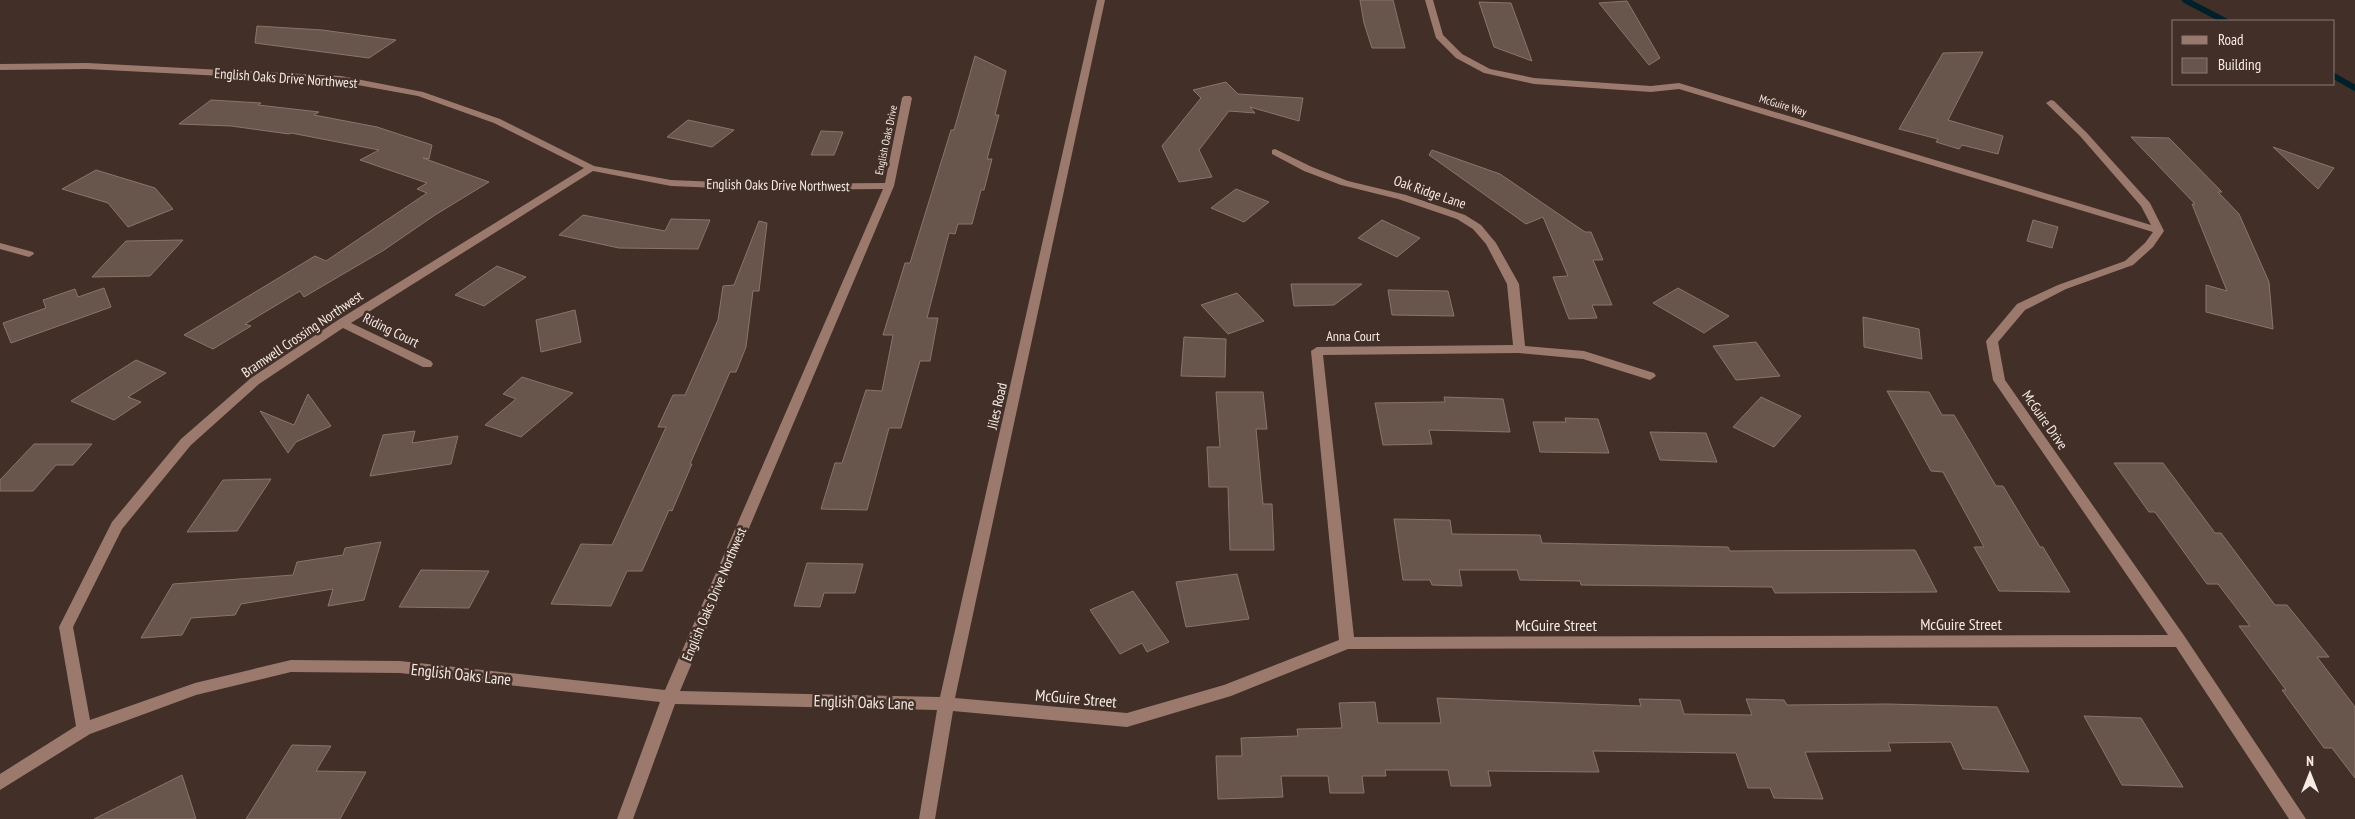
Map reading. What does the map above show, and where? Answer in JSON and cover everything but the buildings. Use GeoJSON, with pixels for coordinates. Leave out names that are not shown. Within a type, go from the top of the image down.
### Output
{"type":"FeatureCollection","features":[{"type":"Feature","properties":{"kind":"street","name":"Jiles Road"},"geometry":{"type":"LineString","coordinates":[[927,819],[946,704],[1101,0]]}},
{"type":"Feature","properties":{"kind":"street","name":"McGuire Way"},"geometry":{"type":"LineString","coordinates":[[1429,0],[1439,36],[1460,56],[1486,71],[1534,81],[1651,89],[1679,86],[2159,231]]}},
{"type":"Feature","properties":{"kind":"street","name":"English Oaks Drive Northwest"},"geometry":{"type":"LineString","coordinates":[[0,67],[87,66],[341,79],[420,94],[497,121],[590,168],[671,183],[765,186],[889,186],[670,697],[625,819]]}},
{"type":"Feature","properties":{"kind":"street","name":"English Oaks Drive"},"geometry":{"type":"LineString","coordinates":[[889,186],[907,98]]}},
{"type":"Feature","properties":{"kind":"street"},"geometry":{"type":"LineString","coordinates":[[2051,103],[2083,134],[2146,205],[2159,231]]}},
{"type":"Feature","properties":{"kind":"street","name":"Oak Ridge Lane"},"geometry":{"type":"LineString","coordinates":[[1275,152],[1308,170],[1345,183],[1402,197],[1461,217],[1477,227],[1491,243],[1513,284],[1519,350]]}},
{"type":"Feature","properties":{"kind":"street","name":"Bramwell Crossing Northwest"},"geometry":{"type":"LineString","coordinates":[[84,729],[66,627],[116,526],[186,442],[255,381],[342,323],[590,168]]}},
{"type":"Feature","properties":{"kind":"street","name":"McGuire Drive"},"geometry":{"type":"LineString","coordinates":[[2159,231],[2149,245],[2129,263],[2062,287],[2021,307],[1992,341],[1999,380],[2180,641],[2298,819]]}},
{"type":"Feature","properties":{"kind":"street"},"geometry":{"type":"LineString","coordinates":[[0,246],[29,254]]}},
{"type":"Feature","properties":{"kind":"street","name":"Riding Court"},"geometry":{"type":"LineString","coordinates":[[342,323],[427,364]]}},
{"type":"Feature","properties":{"kind":"street","name":"Anna Court"},"geometry":{"type":"LineString","coordinates":[[1346,643],[1317,351],[1519,350],[1584,355],[1650,376]]}},
{"type":"Feature","properties":{"kind":"street","name":"McGuire Street"},"geometry":{"type":"LineString","coordinates":[[946,704],[1127,720],[1226,692],[1346,643],[2180,641]]}},
{"type":"Feature","properties":{"kind":"street","name":"English Oaks Lane"},"geometry":{"type":"LineString","coordinates":[[0,783],[84,729],[195,689],[291,666],[400,667],[670,697],[946,704]]}},
{"type":"Feature","properties":{"kind":"waterway"},"geometry":{"type":"LineString","coordinates":[[2185,0],[2223,20]]}},
{"type":"Feature","properties":{"kind":"waterway"},"geometry":{"type":"LineString","coordinates":[[2335,77],[2355,88]]}}]}
